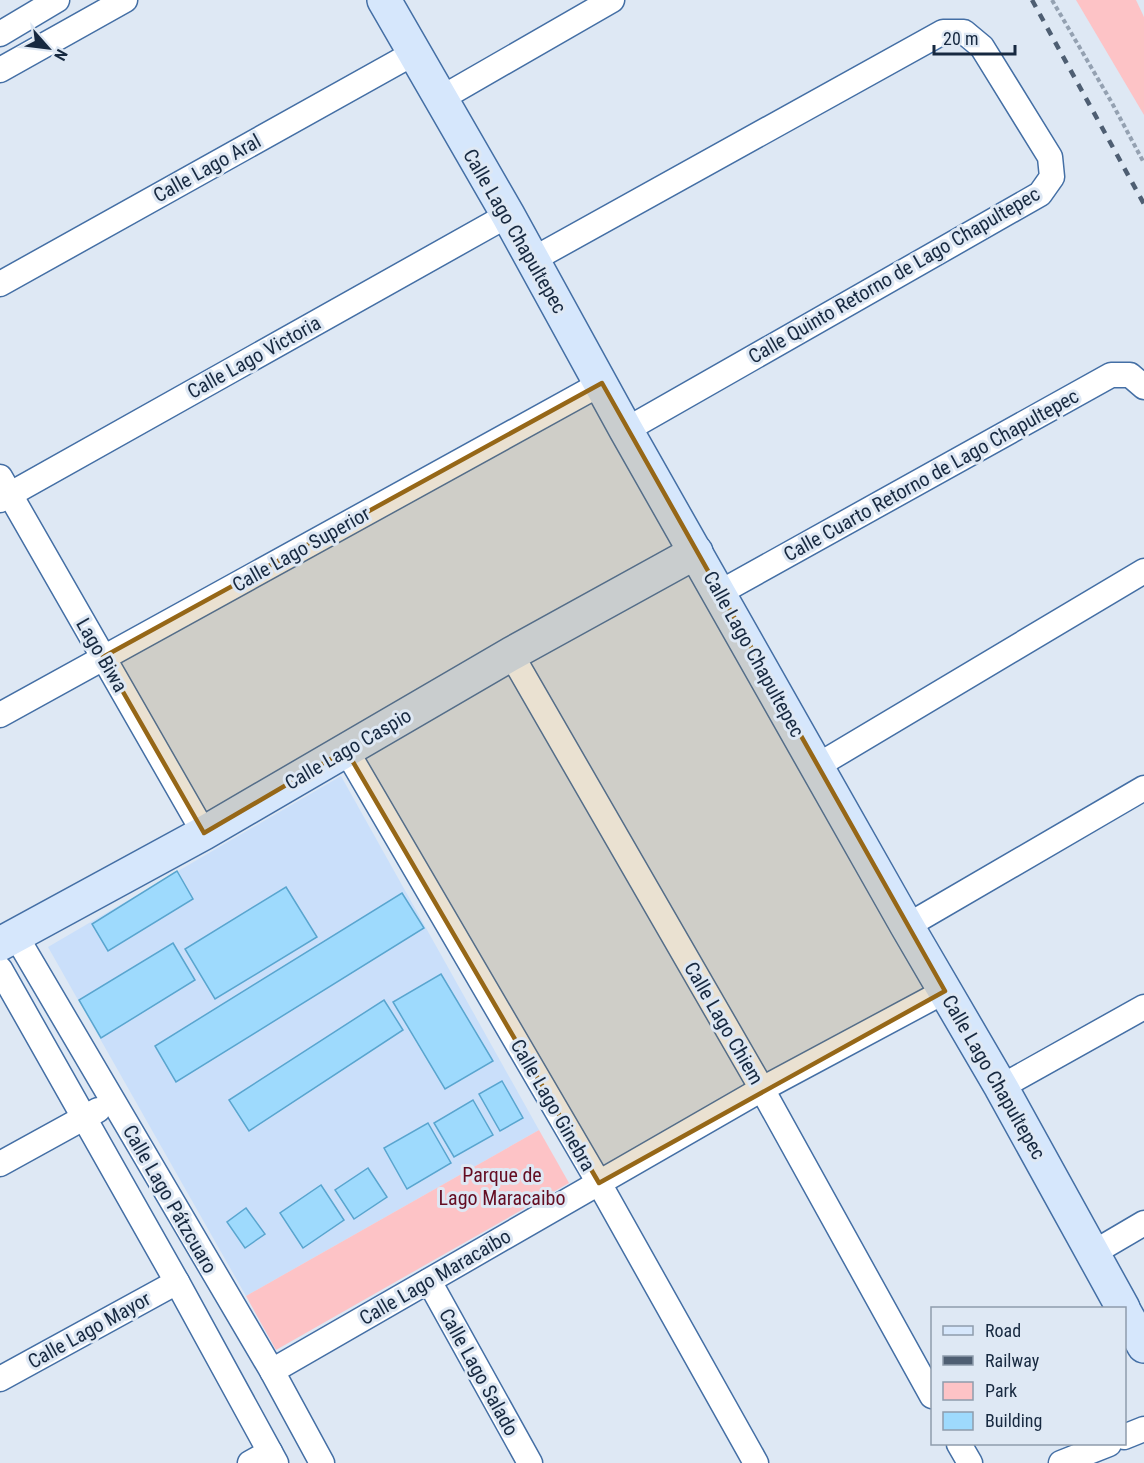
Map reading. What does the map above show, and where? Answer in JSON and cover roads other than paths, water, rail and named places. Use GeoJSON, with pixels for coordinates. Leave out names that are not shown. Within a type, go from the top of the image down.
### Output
{"type":"FeatureCollection","features":[{"type":"Feature","properties":{"kind":"street"},"geometry":{"type":"LineString","coordinates":[[0,34],[57,0]]}},
{"type":"Feature","properties":{"kind":"street"},"geometry":{"type":"LineString","coordinates":[[0,70],[125,0]]}},
{"type":"Feature","properties":{"kind":"street","name":"Calle Lago Chapultepec"},"geometry":{"type":"LineString","coordinates":[[384,0],[508,214],[626,430],[907,926],[1001,1087],[1122,1307]]}},
{"type":"Feature","properties":{"kind":"street"},"geometry":{"type":"LineString","coordinates":[[440,99],[612,0]]}},
{"type":"Feature","properties":{"kind":"street","name":"Calle Quinto Retorno de Lago Chapultepec"},"geometry":{"type":"LineString","coordinates":[[532,260],[943,32],[964,32],[982,47],[1050,157],[1052,177],[1040,194],[626,430]]}},
{"type":"Feature","properties":{"kind":"street","name":"Calle Lago Aral"},"geometry":{"type":"LineString","coordinates":[[0,284],[414,52]]}},
{"type":"Feature","properties":{"kind":"street","name":"Calle Lago Victoria"},"geometry":{"type":"LineString","coordinates":[[3,491],[508,214]]}},
{"type":"Feature","properties":{"kind":"street","name":"Calle Cuarto Retorno de Lago Chapultepec"},"geometry":{"type":"LineString","coordinates":[[719,593],[1111,375],[1130,375],[1144,387]]}},
{"type":"Feature","properties":{"kind":"street","name":"Calle Lago Superior"},"geometry":{"type":"LineString","coordinates":[[0,715],[602,383]]}},
{"type":"Feature","properties":{"kind":"street","name":"Lago Biwa"},"geometry":{"type":"LineString","coordinates":[[3,491],[104,657],[204,833]]}},
{"type":"Feature","properties":{"kind":"street","name":"Calle Lago Caspio"},"geometry":{"type":"LineString","coordinates":[[8,940],[204,833],[511,654],[696,552]]}},
{"type":"Feature","properties":{"kind":"street"},"geometry":{"type":"LineString","coordinates":[[817,766],[1144,571]]}},
{"type":"Feature","properties":{"kind":"street","name":"Calle Lago Chiem"},"geometry":{"type":"LineString","coordinates":[[511,654],[762,1089],[931,1392]]}},
{"type":"Feature","properties":{"kind":"street","name":"Calle Lago Ginebra"},"geometry":{"type":"LineString","coordinates":[[346,750],[599,1183],[756,1463]]}},
{"type":"Feature","properties":{"kind":"street"},"geometry":{"type":"LineString","coordinates":[[907,926],[1144,788]]}},
{"type":"Feature","properties":{"kind":"street","name":"Calle Lago Pátzcuaro"},"geometry":{"type":"LineString","coordinates":[[8,940],[113,1101],[272,1371],[322,1463]]}},
{"type":"Feature","properties":{"kind":"street","name":"Calle Lago Pátzcuaro"},"geometry":{"type":"LineString","coordinates":[[0,969],[177,1281],[265,1459]]}},
{"type":"Feature","properties":{"kind":"street","name":"Calle Lago Maracaibo"},"geometry":{"type":"LineString","coordinates":[[272,1371],[762,1089],[945,991]]}},
{"type":"Feature","properties":{"kind":"street"},"geometry":{"type":"LineString","coordinates":[[1001,1087],[1144,1007]]}},
{"type":"Feature","properties":{"kind":"street"},"geometry":{"type":"LineString","coordinates":[[0,1164],[113,1101]]}},
{"type":"Feature","properties":{"kind":"street"},"geometry":{"type":"LineString","coordinates":[[133,1204],[163,1186]]}},
{"type":"Feature","properties":{"kind":"street"},"geometry":{"type":"LineString","coordinates":[[1093,1253],[1144,1223]]}},
{"type":"Feature","properties":{"kind":"street","name":"Calle Lago Mayor"},"geometry":{"type":"LineString","coordinates":[[0,1379],[177,1281]]}},
{"type":"Feature","properties":{"kind":"street","name":"Calle Lago Salado"},"geometry":{"type":"LineString","coordinates":[[429,1281],[530,1463]]}},
{"type":"Feature","properties":{"kind":"street","name":"Calle Lago Chapultepec"},"geometry":{"type":"LineString","coordinates":[[1126,1314],[1144,1346]]}},
{"type":"Feature","properties":{"kind":"street"},"geometry":{"type":"LineString","coordinates":[[1126,1437],[1144,1430]]}},
{"type":"Feature","properties":{"kind":"street"},"geometry":{"type":"LineString","coordinates":[[960,1445],[970,1463]]}},
{"type":"Feature","properties":{"kind":"street"},"geometry":{"type":"LineString","coordinates":[[1061,1463],[1104,1445]]}},
{"type":"Feature","properties":{"kind":"railway"},"geometry":{"type":"LineString","coordinates":[[1032,0],[1144,204]]}},
{"type":"Feature","properties":{"kind":"park label","name":"Parque de Lago Maracaibo"},"geometry":{"type":"Point","coordinates":[502,1186]}}]}
